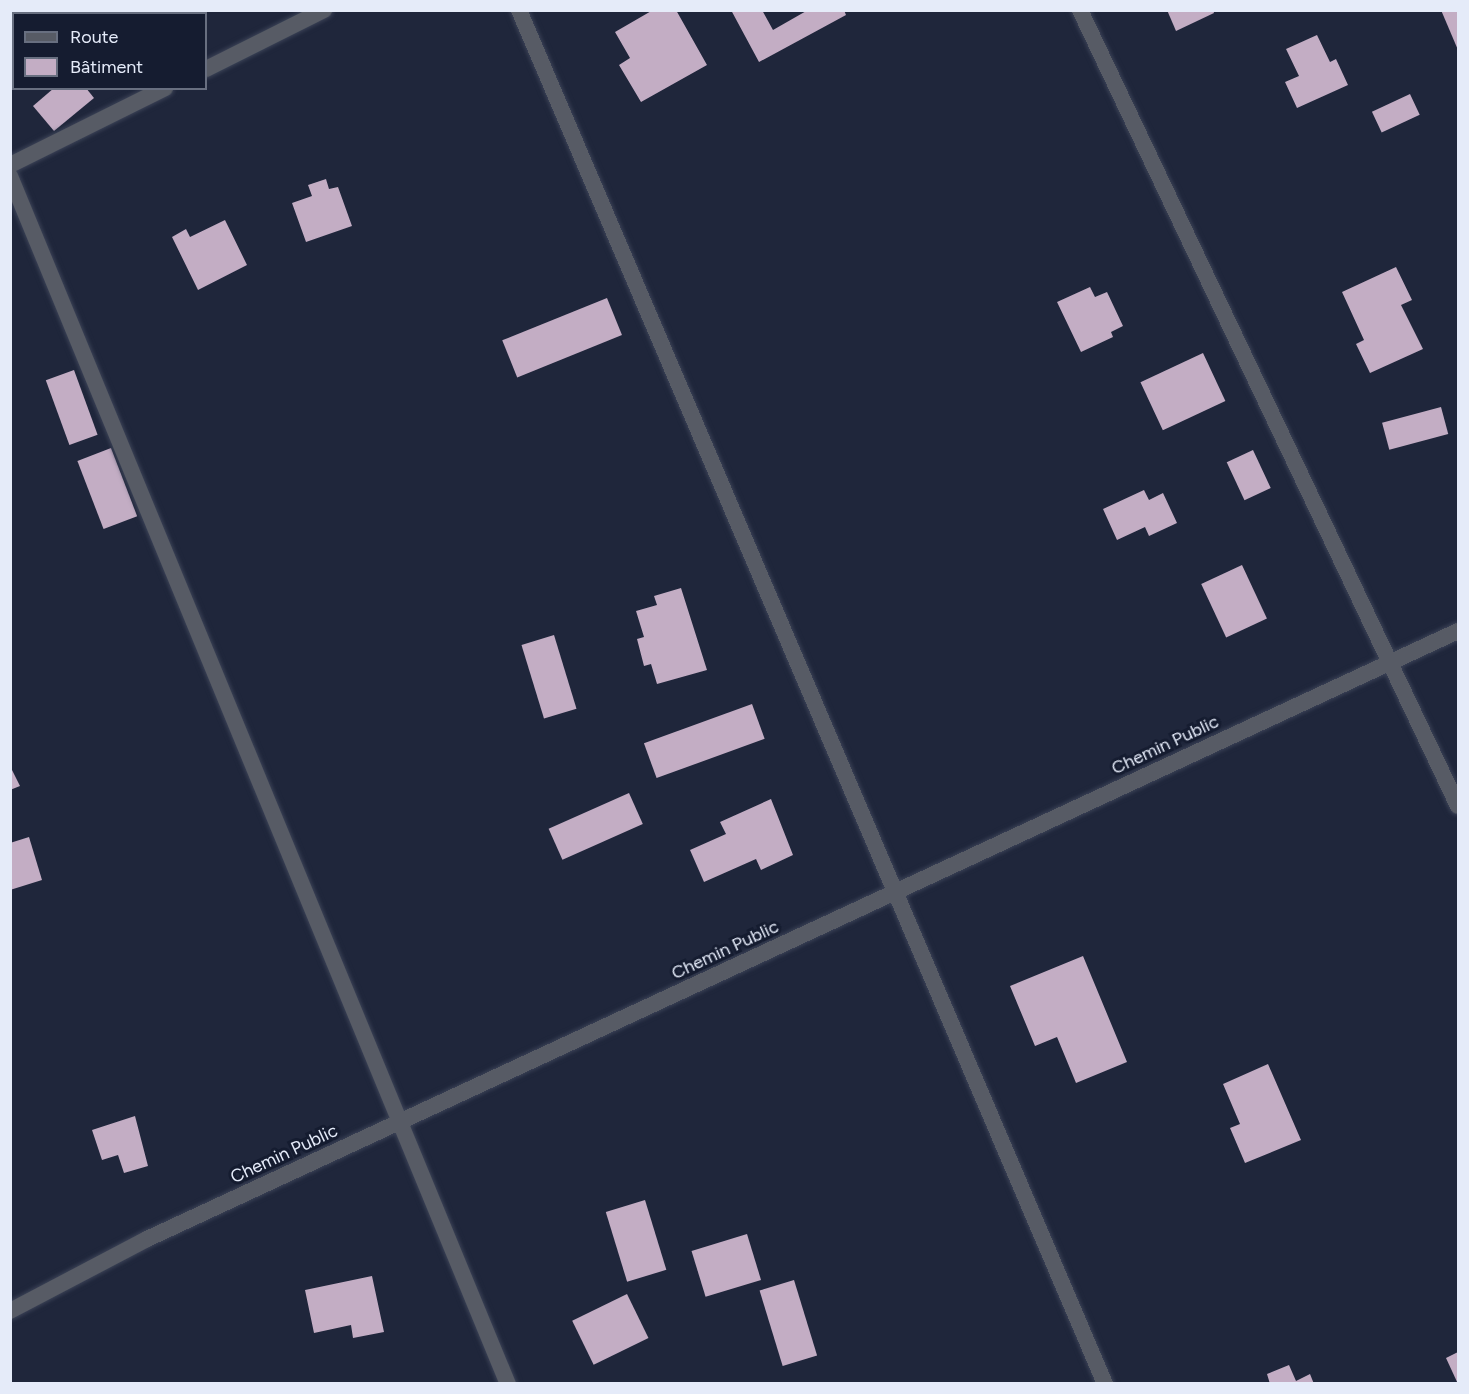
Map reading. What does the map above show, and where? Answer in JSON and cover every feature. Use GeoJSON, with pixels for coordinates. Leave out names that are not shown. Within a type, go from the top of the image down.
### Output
{"type":"FeatureCollection","features":[{"type":"Feature","properties":{"kind":"street"},"geometry":{"type":"LineString","coordinates":[[207,68],[324,10]]}},
{"type":"Feature","properties":{"kind":"street"},"geometry":{"type":"LineString","coordinates":[[519,10],[1105,1383]]}},
{"type":"Feature","properties":{"kind":"street"},"geometry":{"type":"LineString","coordinates":[[1080,10],[1458,806]]}},
{"type":"Feature","properties":{"kind":"street"},"geometry":{"type":"LineString","coordinates":[[10,165],[161,90]]}},
{"type":"Feature","properties":{"kind":"street"},"geometry":{"type":"LineString","coordinates":[[10,176],[508,1383]]}},
{"type":"Feature","properties":{"kind":"street","name":"Chemin Public"},"geometry":{"type":"LineString","coordinates":[[10,1311],[147,1239],[1458,631]]}},
{"type":"Feature","properties":{"kind":"building"},"geometry":{"type":"Polygon","coordinates":[[[128,10],[146,10],[148,12],[126,12],[128,10]]]}},
{"type":"Feature","properties":{"kind":"building"},"geometry":{"type":"Polygon","coordinates":[[[653,10],[676,10],[707,65],[641,102],[619,65],[630,58],[615,32],[653,10]]]}},
{"type":"Feature","properties":{"kind":"building"},"geometry":{"type":"Polygon","coordinates":[[[731,10],[762,10],[773,30],[808,10],[844,10],[846,15],[759,62],[731,10]]]}},
{"type":"Feature","properties":{"kind":"building"},"geometry":{"type":"Polygon","coordinates":[[[1167,10],[1213,10],[1214,13],[1176,31],[1167,10]]]}},
{"type":"Feature","properties":{"kind":"building"},"geometry":{"type":"Polygon","coordinates":[[[1441,10],[1458,10],[1458,50],[1441,10]]]}},
{"type":"Feature","properties":{"kind":"building"},"geometry":{"type":"Polygon","coordinates":[[[1317,35],[1330,62],[1336,59],[1348,85],[1297,108],[1285,82],[1299,76],[1286,49],[1317,35]]]}},
{"type":"Feature","properties":{"kind":"building"},"geometry":{"type":"Polygon","coordinates":[[[52,90],[88,90],[94,98],[54,131],[33,106],[52,90]]]}},
{"type":"Feature","properties":{"kind":"building"},"geometry":{"type":"Polygon","coordinates":[[[1410,94],[1420,115],[1382,133],[1372,112],[1410,94]]]}},
{"type":"Feature","properties":{"kind":"building"},"geometry":{"type":"Polygon","coordinates":[[[326,179],[329,189],[338,187],[352,226],[306,242],[292,203],[312,196],[308,185],[326,179]]]}},
{"type":"Feature","properties":{"kind":"building"},"geometry":{"type":"Polygon","coordinates":[[[225,220],[247,265],[198,290],[172,237],[186,229],[190,237],[225,220]]]}},
{"type":"Feature","properties":{"kind":"building"},"geometry":{"type":"Polygon","coordinates":[[[1396,267],[1412,300],[1401,305],[1423,349],[1370,373],[1356,344],[1364,340],[1342,292],[1396,267]]]}},
{"type":"Feature","properties":{"kind":"building"},"geometry":{"type":"Polygon","coordinates":[[[1090,287],[1095,297],[1107,292],[1123,326],[1111,332],[1113,337],[1081,352],[1057,302],[1090,287]]]}},
{"type":"Feature","properties":{"kind":"building"},"geometry":{"type":"Polygon","coordinates":[[[607,298],[622,335],[517,377],[502,340],[607,298]]]}},
{"type":"Feature","properties":{"kind":"building"},"geometry":{"type":"Polygon","coordinates":[[[1203,353],[1225,401],[1163,430],[1140,382],[1203,353]]]}},
{"type":"Feature","properties":{"kind":"building"},"geometry":{"type":"Polygon","coordinates":[[[74,370],[98,435],[69,445],[46,380],[74,370]]]}},
{"type":"Feature","properties":{"kind":"building"},"geometry":{"type":"Polygon","coordinates":[[[1441,407],[1448,434],[1389,450],[1382,423],[1441,407]]]}},
{"type":"Feature","properties":{"kind":"building"},"geometry":{"type":"Polygon","coordinates":[[[111,448],[137,516],[104,529],[77,461],[111,448]]]}},
{"type":"Feature","properties":{"kind":"building"},"geometry":{"type":"Polygon","coordinates":[[[1253,450],[1271,488],[1244,500],[1227,462],[1253,450]]]}},
{"type":"Feature","properties":{"kind":"building"},"geometry":{"type":"Polygon","coordinates":[[[1144,490],[1149,500],[1163,493],[1177,523],[1149,536],[1145,527],[1117,540],[1103,509],[1144,490]]]}},
{"type":"Feature","properties":{"kind":"building"},"geometry":{"type":"Polygon","coordinates":[[[1242,565],[1267,618],[1226,637],[1201,584],[1242,565]]]}},
{"type":"Feature","properties":{"kind":"building"},"geometry":{"type":"Polygon","coordinates":[[[681,588],[707,670],[657,684],[651,664],[644,666],[637,639],[644,637],[636,611],[657,605],[654,596],[681,588]]]}},
{"type":"Feature","properties":{"kind":"building"},"geometry":{"type":"Polygon","coordinates":[[[554,635],[577,709],[544,719],[521,645],[554,635]]]}},
{"type":"Feature","properties":{"kind":"building"},"geometry":{"type":"Polygon","coordinates":[[[752,704],[765,739],[657,778],[644,743],[752,704]]]}},
{"type":"Feature","properties":{"kind":"building"},"geometry":{"type":"Polygon","coordinates":[[[10,766],[20,786],[10,790],[10,766]]]}},
{"type":"Feature","properties":{"kind":"building"},"geometry":{"type":"Polygon","coordinates":[[[629,793],[643,824],[562,860],[549,829],[629,793]]]}},
{"type":"Feature","properties":{"kind":"building"},"geometry":{"type":"Polygon","coordinates":[[[771,799],[793,855],[761,870],[756,859],[704,882],[690,850],[726,834],[720,822],[771,799]]]}},
{"type":"Feature","properties":{"kind":"building"},"geometry":{"type":"Polygon","coordinates":[[[29,837],[42,880],[10,890],[10,843],[29,837]]]}},
{"type":"Feature","properties":{"kind":"building"},"geometry":{"type":"Polygon","coordinates":[[[1083,956],[1127,1062],[1076,1083],[1057,1037],[1035,1046],[1010,986],[1083,956]]]}},
{"type":"Feature","properties":{"kind":"building"},"geometry":{"type":"Polygon","coordinates":[[[1268,1064],[1301,1140],[1245,1163],[1230,1128],[1240,1124],[1223,1084],[1268,1064]]]}},
{"type":"Feature","properties":{"kind":"building"},"geometry":{"type":"Polygon","coordinates":[[[135,1116],[148,1166],[124,1173],[118,1155],[102,1160],[92,1130],[135,1116]]]}},
{"type":"Feature","properties":{"kind":"building"},"geometry":{"type":"Polygon","coordinates":[[[645,1200],[666,1270],[627,1282],[606,1212],[645,1200]]]}},
{"type":"Feature","properties":{"kind":"building"},"geometry":{"type":"Polygon","coordinates":[[[747,1234],[761,1280],[706,1297],[692,1251],[747,1234]]]}},
{"type":"Feature","properties":{"kind":"building"},"geometry":{"type":"Polygon","coordinates":[[[372,1276],[384,1332],[353,1338],[351,1325],[314,1333],[305,1290],[372,1276]]]}},
{"type":"Feature","properties":{"kind":"building"},"geometry":{"type":"Polygon","coordinates":[[[794,1280],[817,1356],[783,1366],[760,1291],[794,1280]]]}},
{"type":"Feature","properties":{"kind":"building"},"geometry":{"type":"Polygon","coordinates":[[[627,1294],[648,1338],[594,1365],[572,1321],[627,1294]]]}},
{"type":"Feature","properties":{"kind":"building"},"geometry":{"type":"Polygon","coordinates":[[[1458,1352],[1458,1384],[1446,1358],[1458,1352]]]}},
{"type":"Feature","properties":{"kind":"building"},"geometry":{"type":"Polygon","coordinates":[[[1289,1365],[1296,1381],[1310,1374],[1314,1384],[1270,1384],[1267,1374],[1289,1365]]]}}]}
